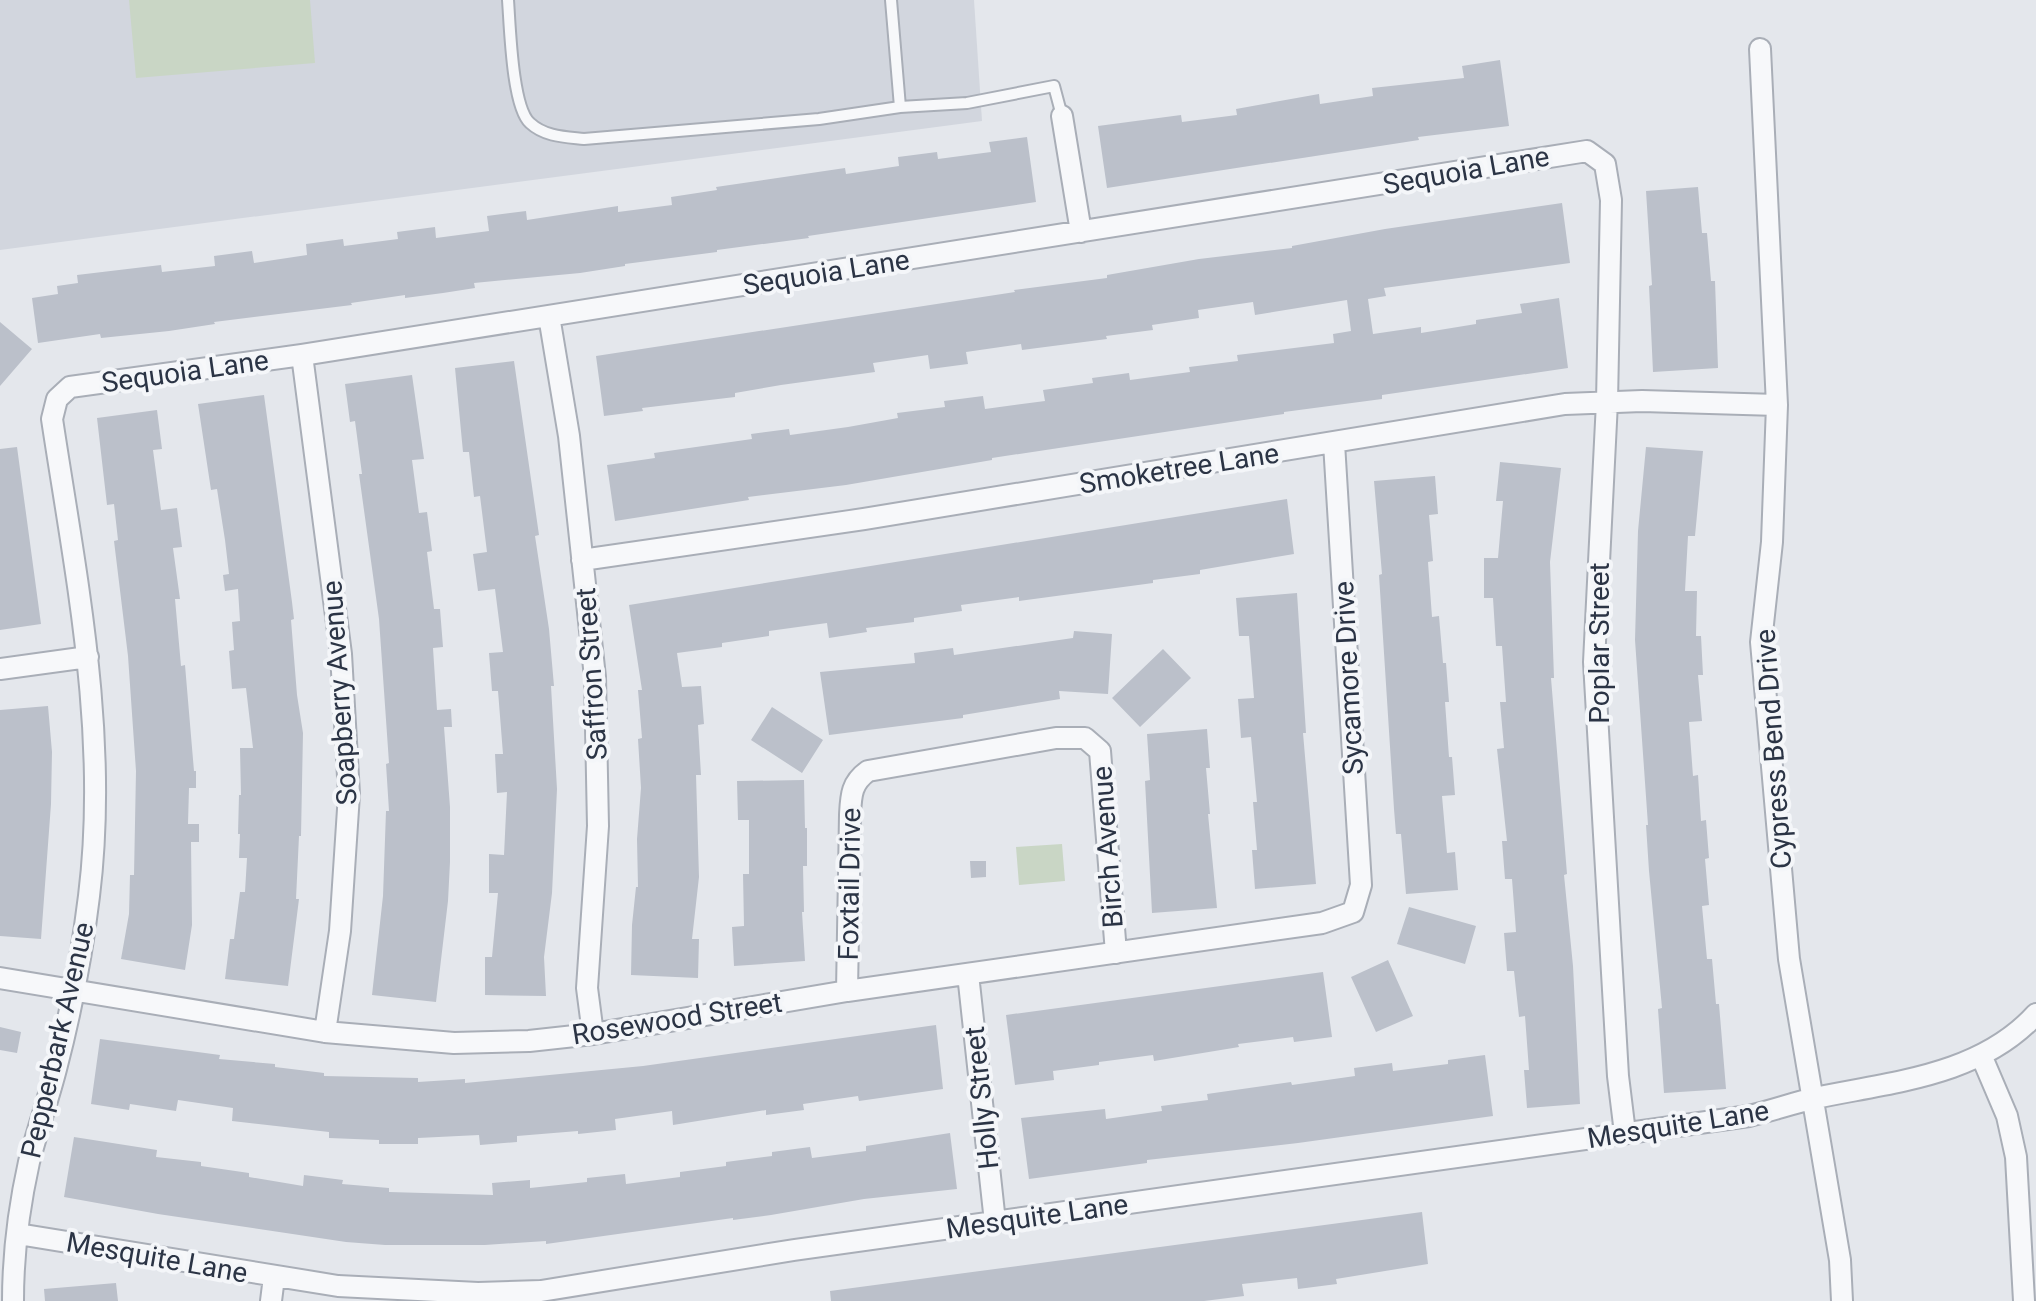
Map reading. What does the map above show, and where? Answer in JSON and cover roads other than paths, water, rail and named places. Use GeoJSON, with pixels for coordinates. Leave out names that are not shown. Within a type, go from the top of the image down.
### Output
{"type":"FeatureCollection","features":[{"type":"Feature","properties":{"kind":"street","name":"Cypress Bend Drive"},"geometry":{"type":"LineString","coordinates":[[1760,49],[1777,405],[1772,542],[1761,642],[1789,959],[1840,1260],[1842,1301]]}},
{"type":"Feature","properties":{"kind":"street"},"geometry":{"type":"LineString","coordinates":[[1062,116],[1081,232]]}},
{"type":"Feature","properties":{"kind":"street","name":"Sequoia Lane"},"geometry":{"type":"LineString","coordinates":[[57,399],[70,387],[302,355],[1532,161],[1561,153],[1587,151],[1597,156]]}},
{"type":"Feature","properties":{"kind":"street","name":"Poplar Street"},"geometry":{"type":"LineString","coordinates":[[1597,156],[1605,164],[1611,200],[1607,402],[1594,662],[1618,1076],[1625,1133]]}},
{"type":"Feature","properties":{"kind":"street","name":"Saffron Street"},"geometry":{"type":"LineString","coordinates":[[549,316],[569,436],[595,677],[598,749],[595,887],[587,988],[593,1034]]}},
{"type":"Feature","properties":{"kind":"street","name":"Soapberry Avenue"},"geometry":{"type":"LineString","coordinates":[[302,355],[341,654],[349,779],[347,854],[340,931],[325,1032]]}},
{"type":"Feature","properties":{"kind":"street","name":"Pepperbark Avenue"},"geometry":{"type":"LineString","coordinates":[[13,1301],[18,1234],[29,1164],[56,1071],[74,991],[89,894],[95,820],[96,753],[88,657],[52,419],[57,399]]}},
{"type":"Feature","properties":{"kind":"street","name":"Smoketree Lane"},"geometry":{"type":"LineString","coordinates":[[582,560],[880,517],[1565,404],[1777,405]]}},
{"type":"Feature","properties":{"kind":"street","name":"Sycamore Drive"},"geometry":{"type":"LineString","coordinates":[[1334,443],[1361,885],[1353,912]]}},
{"type":"Feature","properties":{"kind":"street"},"geometry":{"type":"LineString","coordinates":[[0,669],[88,657]]}},
{"type":"Feature","properties":{"kind":"street","name":"Foxtail Drive"},"geometry":{"type":"LineString","coordinates":[[847,991],[850,815],[852,790],[857,778],[868,771],[1056,738],[1085,738],[1094,742]]}},
{"type":"Feature","properties":{"kind":"street","name":"Birch Avenue"},"geometry":{"type":"LineString","coordinates":[[1094,742],[1100,751],[1116,953]]}},
{"type":"Feature","properties":{"kind":"street","name":"Rosewood Street"},"geometry":{"type":"LineString","coordinates":[[0,978],[325,1032],[454,1043],[529,1041],[593,1034],[847,991],[1322,923],[1353,912]]}},
{"type":"Feature","properties":{"kind":"street","name":"Holly Street"},"geometry":{"type":"LineString","coordinates":[[968,974],[995,1222]]}},
{"type":"Feature","properties":{"kind":"street","name":"Mesquite Lane"},"geometry":{"type":"LineString","coordinates":[[18,1234],[338,1286],[407,1291],[541,1291],[794,1250],[1749,1116],[1811,1099],[1915,1079],[1981,1055],[2012,1038],[2036,1014]]}},
{"type":"Feature","properties":{"kind":"street"},"geometry":{"type":"LineString","coordinates":[[1981,1055],[2007,1116],[2016,1157],[2024,1301]]}},
{"type":"Feature","properties":{"kind":"street"},"geometry":{"type":"LineString","coordinates":[[271,1301],[274,1277]]}},
{"type":"Feature","properties":{"kind":"lane"},"geometry":{"type":"LineString","coordinates":[[508,0],[519,104],[529,123],[551,135],[584,139],[819,119],[900,107],[967,103],[1054,86],[1062,116]]}},
{"type":"Feature","properties":{"kind":"lane"},"geometry":{"type":"LineString","coordinates":[[891,0],[900,107]]}}]}
